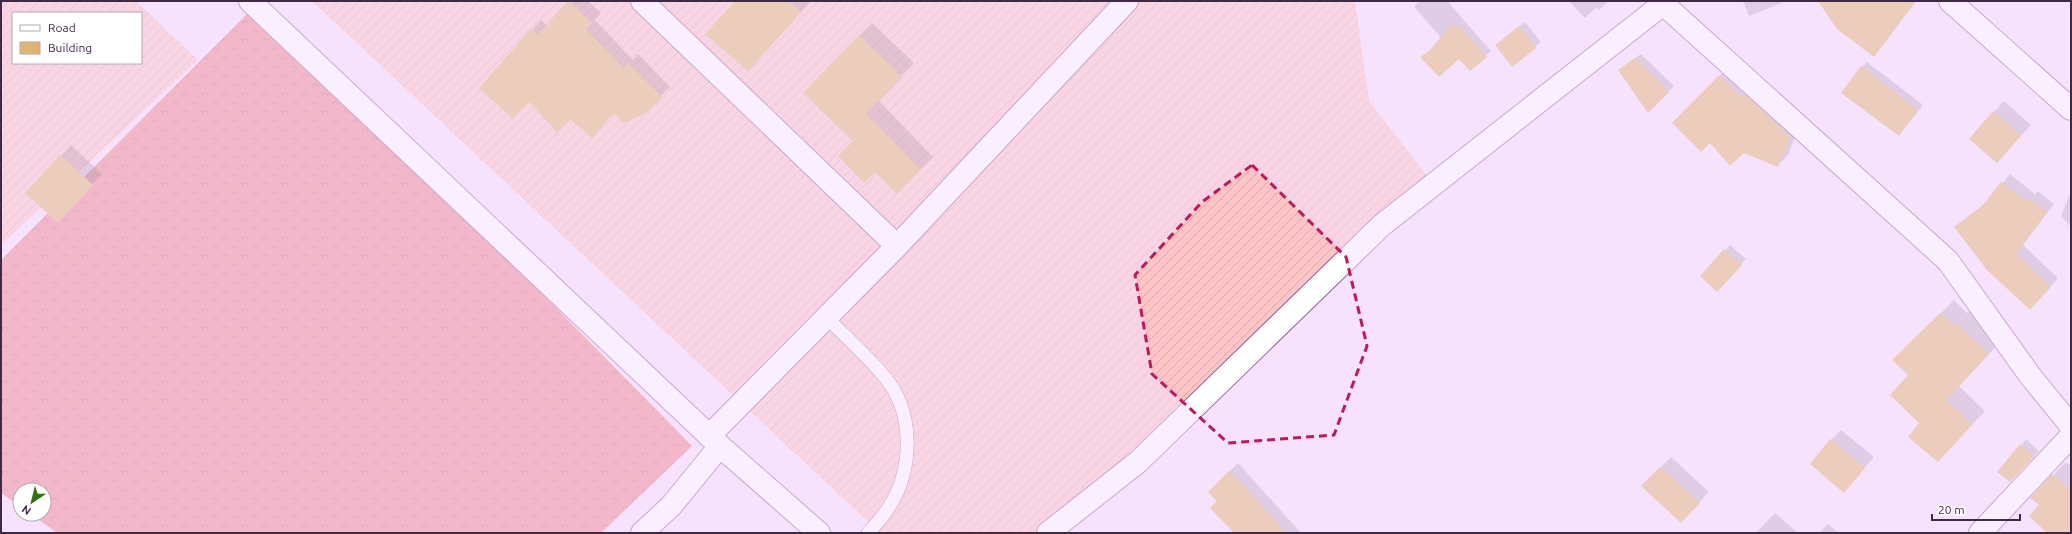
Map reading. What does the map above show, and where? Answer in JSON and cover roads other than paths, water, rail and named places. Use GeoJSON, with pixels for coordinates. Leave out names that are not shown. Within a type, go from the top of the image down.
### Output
{"type":"FeatureCollection","features":[{"type":"Feature","properties":{"kind":"street"},"geometry":{"type":"LineString","coordinates":[[250,1],[715,441],[819,533]]}},
{"type":"Feature","properties":{"kind":"street"},"geometry":{"type":"LineString","coordinates":[[642,1],[897,246]]}},
{"type":"Feature","properties":{"kind":"street"},"geometry":{"type":"LineString","coordinates":[[642,533],[672,506],[715,441],[826,317],[897,246],[1127,1]]}},
{"type":"Feature","properties":{"kind":"street"},"geometry":{"type":"LineString","coordinates":[[1950,1],[2071,109]]}},
{"type":"Feature","properties":{"kind":"street"},"geometry":{"type":"LineString","coordinates":[[1048,533],[1138,462],[1382,225],[1661,2],[1948,261],[2031,377],[2071,426]]}},
{"type":"Feature","properties":{"kind":"street"},"geometry":{"type":"LineString","coordinates":[[1980,533],[2071,436]]}},
{"type":"Feature","properties":{"kind":"lane"},"geometry":{"type":"LineString","coordinates":[[826,317],[885,376],[900,401],[908,438],[908,454],[899,487],[890,507],[868,533]]}}]}
